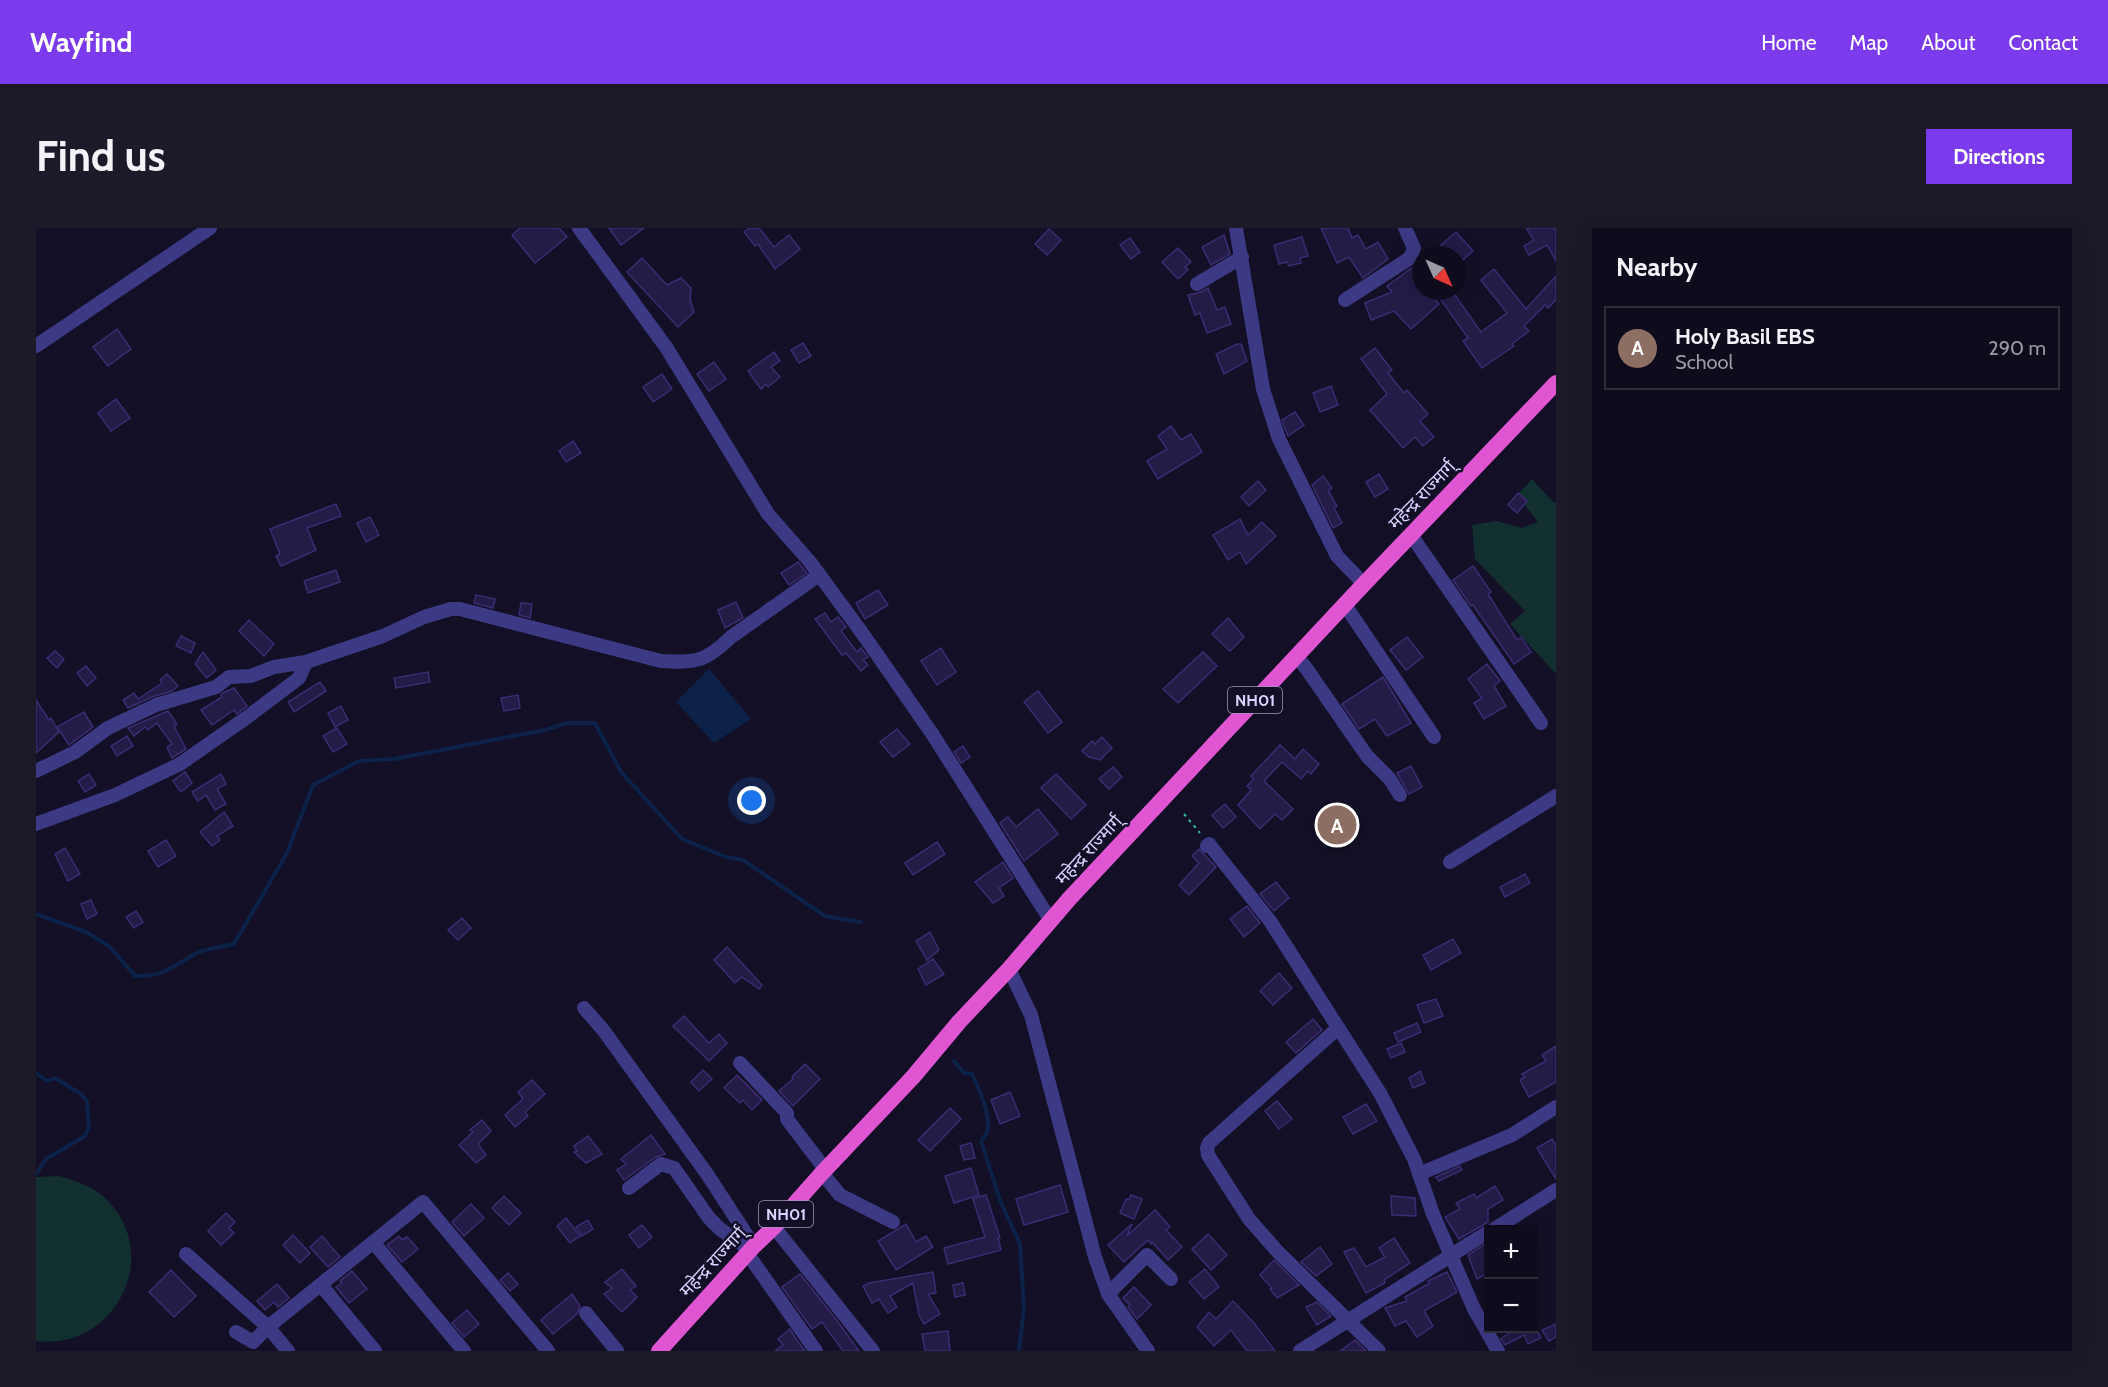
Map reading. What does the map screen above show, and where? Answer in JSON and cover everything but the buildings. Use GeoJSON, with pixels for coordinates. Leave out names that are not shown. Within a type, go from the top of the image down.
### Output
{"type":"FeatureCollection","features":[{"type":"Feature","properties":{"kind":"highway","name":"महेन्द्र राज्मार्ग्"},"geometry":{"type":"LineString","coordinates":[[659,1351],[750,1250],[913,1077],[959,1022],[1051,921],[1364,584],[1556,383]]}},
{"type":"Feature","properties":{"kind":"street"},"geometry":{"type":"LineString","coordinates":[[36,346],[210,228]]}},
{"type":"Feature","properties":{"kind":"street"},"geometry":{"type":"LineString","coordinates":[[579,228],[666,347],[768,514],[819,575],[933,735],[1051,921]]}},
{"type":"Feature","properties":{"kind":"street"},"geometry":{"type":"LineString","coordinates":[[1236,228],[1263,389],[1279,439],[1337,556],[1364,584]]}},
{"type":"Feature","properties":{"kind":"street"},"geometry":{"type":"LineString","coordinates":[[1345,300],[1410,258],[1414,249],[1405,228]]}},
{"type":"Feature","properties":{"kind":"street"},"geometry":{"type":"LineString","coordinates":[[1197,284],[1242,256]]}},
{"type":"Feature","properties":{"kind":"street"},"geometry":{"type":"LineString","coordinates":[[1411,535],[1541,723]]}},
{"type":"Feature","properties":{"kind":"street"},"geometry":{"type":"LineString","coordinates":[[36,771],[75,752],[108,728],[156,705],[216,687],[229,677],[251,676],[274,667],[306,662],[383,636],[424,617],[451,609],[460,609],[662,661],[685,663],[700,661],[719,649],[819,575]]}},
{"type":"Feature","properties":{"kind":"street"},"geometry":{"type":"LineString","coordinates":[[1345,605],[1434,737]]}},
{"type":"Feature","properties":{"kind":"street"},"geometry":{"type":"LineString","coordinates":[[1296,657],[1367,756],[1389,778],[1400,795]]}},
{"type":"Feature","properties":{"kind":"street"},"geometry":{"type":"LineString","coordinates":[[36,824],[115,795],[180,764],[299,678],[306,662]]}},
{"type":"Feature","properties":{"kind":"street"},"geometry":{"type":"LineString","coordinates":[[1450,862],[1556,796]]}},
{"type":"Feature","properties":{"kind":"street"},"geometry":{"type":"LineString","coordinates":[[1208,845],[1270,921],[1380,1094],[1414,1159],[1433,1214],[1474,1309],[1498,1351]]}},
{"type":"Feature","properties":{"kind":"street"},"geometry":{"type":"LineString","coordinates":[[1009,969],[1031,1015],[1095,1257],[1108,1294],[1148,1351]]}},
{"type":"Feature","properties":{"kind":"street"},"geometry":{"type":"LineString","coordinates":[[584,1008],[604,1031],[707,1174],[750,1250],[816,1351]]}},
{"type":"Feature","properties":{"kind":"street"},"geometry":{"type":"LineString","coordinates":[[1338,1028],[1206,1148],[1208,1155],[1250,1219],[1277,1251],[1378,1351]]}},
{"type":"Feature","properties":{"kind":"street"},"geometry":{"type":"LineString","coordinates":[[741,1063],[787,1113],[787,1119],[840,1195],[893,1222]]}},
{"type":"Feature","properties":{"kind":"street"},"geometry":{"type":"LineString","coordinates":[[1419,1174],[1512,1135],[1556,1107]]}},
{"type":"Feature","properties":{"kind":"street"},"geometry":{"type":"LineString","coordinates":[[629,1188],[661,1164],[674,1168],[709,1218],[720,1229],[750,1250]]}},
{"type":"Feature","properties":{"kind":"street"},"geometry":{"type":"LineString","coordinates":[[1501,1225],[1556,1190]]}},
{"type":"Feature","properties":{"kind":"street"},"geometry":{"type":"LineString","coordinates":[[236,1332],[253,1342],[268,1327],[423,1202],[548,1351]]}},
{"type":"Feature","properties":{"kind":"street"},"geometry":{"type":"LineString","coordinates":[[774,1227],[873,1351]]}},
{"type":"Feature","properties":{"kind":"street"},"geometry":{"type":"LineString","coordinates":[[1300,1351],[1484,1235]]}},
{"type":"Feature","properties":{"kind":"street"},"geometry":{"type":"LineString","coordinates":[[373,1242],[464,1351]]}},
{"type":"Feature","properties":{"kind":"street"},"geometry":{"type":"LineString","coordinates":[[186,1254],[268,1327],[288,1351]]}},
{"type":"Feature","properties":{"kind":"street"},"geometry":{"type":"LineString","coordinates":[[1108,1294],[1147,1255],[1171,1278]]}},
{"type":"Feature","properties":{"kind":"street"},"geometry":{"type":"LineString","coordinates":[[321,1285],[375,1351]]}},
{"type":"Feature","properties":{"kind":"street"},"geometry":{"type":"LineString","coordinates":[[586,1313],[617,1351]]}},
{"type":"Feature","properties":{"kind":"path"},"geometry":{"type":"LineString","coordinates":[[1184,814],[1208,845]]}},
{"type":"Feature","properties":{"kind":"green space"},"geometry":{"type":"Polygon","coordinates":[[[1532,479],[1554,503],[1556,502],[1556,674],[1510,624],[1525,611],[1475,559],[1472,525],[1496,521],[1522,528],[1538,522],[1517,495],[1532,479]]]}},
{"type":"Feature","properties":{"kind":"green space"},"geometry":{"type":"Polygon","coordinates":[[[59,1176],[92,1188],[108,1201],[124,1224],[131,1248],[130,1273],[122,1296],[107,1316],[87,1331],[63,1340],[36,1341],[36,1177],[59,1176]]]}},
{"type":"Feature","properties":{"kind":"water"},"geometry":{"type":"Polygon","coordinates":[[[709,669],[751,719],[714,743],[676,702],[709,669]]]}},
{"type":"Feature","properties":{"kind":"waterway"},"geometry":{"type":"LineString","coordinates":[[36,914],[86,932],[110,947],[135,976],[161,973],[201,951],[234,944],[287,853],[313,785],[359,761],[394,759],[545,730],[567,723],[595,723],[621,772],[682,839],[726,857],[743,860],[825,916],[861,922]]}},
{"type":"Feature","properties":{"kind":"waterway"},"geometry":{"type":"LineString","coordinates":[[954,1061],[964,1073],[972,1074],[983,1100],[988,1128],[981,1141],[1000,1200],[1020,1244],[1024,1308],[1019,1351]]}},
{"type":"Feature","properties":{"kind":"waterway"},"geometry":{"type":"LineString","coordinates":[[36,1073],[47,1081],[55,1078],[81,1094],[87,1101],[89,1127],[85,1136],[46,1159],[36,1174]]}},
{"type":"Feature","properties":{"kind":"place","name":"Holy Basil EBS"},"geometry":{"type":"Point","coordinates":[1337,825]}}]}
